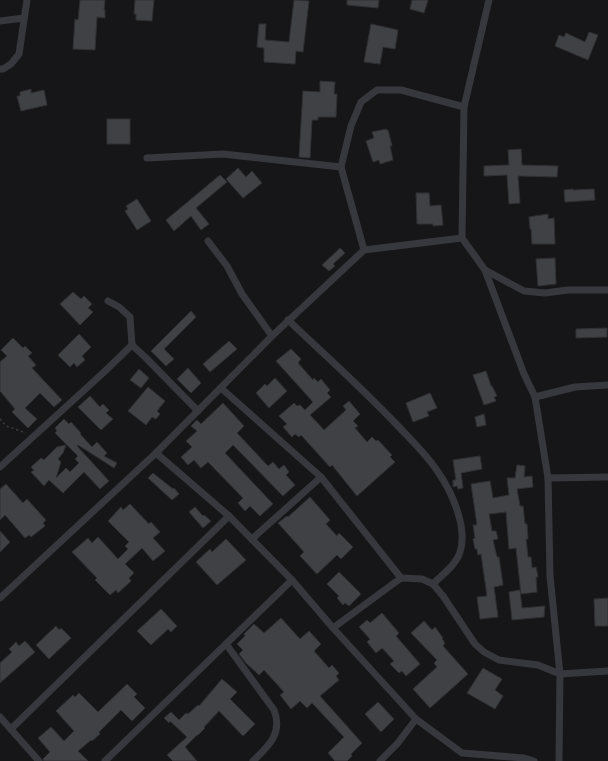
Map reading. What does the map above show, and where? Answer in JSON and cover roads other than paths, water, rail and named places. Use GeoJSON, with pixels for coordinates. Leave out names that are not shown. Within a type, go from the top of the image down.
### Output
{"type":"FeatureCollection","features":[{"type":"Feature","properties":{"kind":"street"},"geometry":{"type":"LineString","coordinates":[[0,69],[3,69],[11,64],[19,54],[27,0]]}},
{"type":"Feature","properties":{"kind":"street"},"geometry":{"type":"LineString","coordinates":[[489,0],[464,107],[462,238],[485,270],[524,374],[535,396],[548,478],[549,569],[560,674],[559,761]]}},
{"type":"Feature","properties":{"kind":"street"},"geometry":{"type":"LineString","coordinates":[[0,21],[24,18]]}},
{"type":"Feature","properties":{"kind":"street"},"geometry":{"type":"LineString","coordinates":[[364,250],[341,166],[350,126],[361,102],[377,90],[401,90],[464,107]]}},
{"type":"Feature","properties":{"kind":"street"},"geometry":{"type":"LineString","coordinates":[[147,158],[223,154],[341,166]]}},
{"type":"Feature","properties":{"kind":"street"},"geometry":{"type":"LineString","coordinates":[[0,598],[156,453],[288,320],[364,250],[462,238]]}},
{"type":"Feature","properties":{"kind":"street"},"geometry":{"type":"LineString","coordinates":[[208,241],[227,266],[242,294],[272,336]]}},
{"type":"Feature","properties":{"kind":"street"},"geometry":{"type":"LineString","coordinates":[[485,270],[524,291],[545,293],[568,290],[608,290]]}},
{"type":"Feature","properties":{"kind":"street"},"geometry":{"type":"LineString","coordinates":[[108,301],[119,307],[130,317],[132,345],[198,411]]}},
{"type":"Feature","properties":{"kind":"street"},"geometry":{"type":"LineString","coordinates":[[288,320],[377,404],[422,452],[438,472],[448,489],[460,518],[462,534],[461,551],[453,564],[433,584]]}},
{"type":"Feature","properties":{"kind":"street"},"geometry":{"type":"LineString","coordinates":[[0,467],[132,345]]}},
{"type":"Feature","properties":{"kind":"street"},"geometry":{"type":"LineString","coordinates":[[535,396],[575,387],[608,385]]}},
{"type":"Feature","properties":{"kind":"street"},"geometry":{"type":"LineString","coordinates":[[221,388],[321,477],[401,578]]}},
{"type":"Feature","properties":{"kind":"street"},"geometry":{"type":"LineString","coordinates":[[156,453],[229,516],[292,580],[333,628],[416,719],[462,757],[524,758],[534,761]]}},
{"type":"Feature","properties":{"kind":"street"},"geometry":{"type":"LineString","coordinates":[[252,539],[321,477]]}},
{"type":"Feature","properties":{"kind":"street"},"geometry":{"type":"LineString","coordinates":[[548,478],[608,478]]}},
{"type":"Feature","properties":{"kind":"street"},"geometry":{"type":"LineString","coordinates":[[11,729],[229,516]]}},
{"type":"Feature","properties":{"kind":"street"},"geometry":{"type":"LineString","coordinates":[[333,628],[401,578],[422,578],[433,584],[443,596],[475,644],[484,652],[499,660],[538,665],[560,674],[608,671]]}},
{"type":"Feature","properties":{"kind":"street"},"geometry":{"type":"LineString","coordinates":[[105,761],[292,580]]}},
{"type":"Feature","properties":{"kind":"street"},"geometry":{"type":"LineString","coordinates":[[226,644],[274,710],[277,718],[276,731],[270,744],[253,761]]}},
{"type":"Feature","properties":{"kind":"street"},"geometry":{"type":"LineString","coordinates":[[0,717],[39,761]]}},
{"type":"Feature","properties":{"kind":"street"},"geometry":{"type":"LineString","coordinates":[[380,761],[397,744],[416,719]]}}]}
